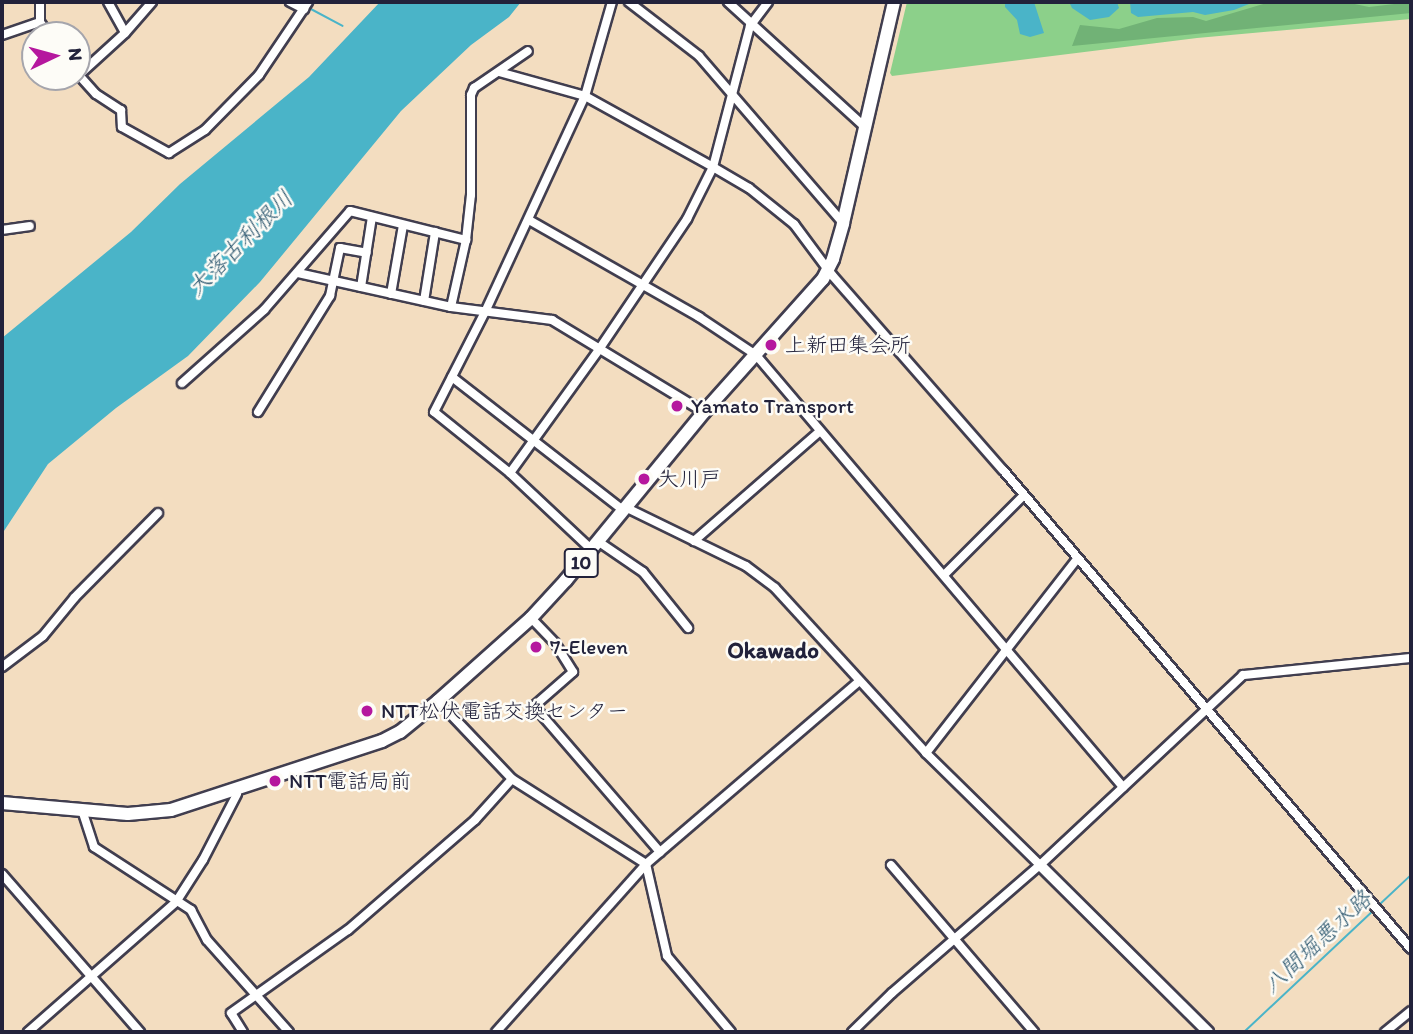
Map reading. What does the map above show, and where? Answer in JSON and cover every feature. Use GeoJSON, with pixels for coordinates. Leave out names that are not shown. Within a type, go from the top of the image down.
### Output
{"type":"FeatureCollection","features":[{"type":"Feature","properties":{"kind":"main road","name":"10"},"geometry":{"type":"LineString","coordinates":[[2,803],[128,814],[171,810],[369,747],[400,732],[531,618],[596,546],[704,412],[799,309],[829,270],[843,223],[894,2]]}},
{"type":"Feature","properties":{"kind":"street"},"geometry":{"type":"LineString","coordinates":[[40,2],[40,21]]}},
{"type":"Feature","properties":{"kind":"street"},"geometry":{"type":"LineString","coordinates":[[108,2],[125,33]]}},
{"type":"Feature","properties":{"kind":"street"},"geometry":{"type":"LineString","coordinates":[[91,63],[125,33],[152,2]]}},
{"type":"Feature","properties":{"kind":"street"},"geometry":{"type":"LineString","coordinates":[[91,88],[121,110],[122,127],[169,153],[205,131],[259,75],[306,6],[290,2]]}},
{"type":"Feature","properties":{"kind":"street"},"geometry":{"type":"LineString","coordinates":[[612,2],[585,96],[529,220],[434,412],[596,546],[643,572],[688,628]]}},
{"type":"Feature","properties":{"kind":"street"},"geometry":{"type":"LineString","coordinates":[[629,2],[687,44],[843,223]]}},
{"type":"Feature","properties":{"kind":"street"},"geometry":{"type":"LineString","coordinates":[[728,2],[865,127]]}},
{"type":"Feature","properties":{"kind":"street"},"geometry":{"type":"LineString","coordinates":[[510,473],[600,348],[687,219],[713,166],[752,22],[768,2]]}},
{"type":"Feature","properties":{"kind":"street"},"geometry":{"type":"LineString","coordinates":[[2,35],[21,28]]}},
{"type":"Feature","properties":{"kind":"street"},"geometry":{"type":"LineString","coordinates":[[451,307],[466,240],[471,195],[471,95],[474,88],[528,51]]}},
{"type":"Feature","properties":{"kind":"street"},"geometry":{"type":"LineString","coordinates":[[499,72],[585,96],[749,188],[794,224],[829,270],[1411,949]]}},
{"type":"Feature","properties":{"kind":"street"},"geometry":{"type":"LineString","coordinates":[[182,383],[264,310],[351,211],[466,240]]}},
{"type":"Feature","properties":{"kind":"street"},"geometry":{"type":"LineString","coordinates":[[361,287],[372,217]]}},
{"type":"Feature","properties":{"kind":"street"},"geometry":{"type":"LineString","coordinates":[[529,220],[644,284],[756,355],[945,574],[1123,787]]}},
{"type":"Feature","properties":{"kind":"street"},"geometry":{"type":"LineString","coordinates":[[391,293],[403,225]]}},
{"type":"Feature","properties":{"kind":"street"},"geometry":{"type":"LineString","coordinates":[[2,230],[30,226]]}},
{"type":"Feature","properties":{"kind":"street"},"geometry":{"type":"LineString","coordinates":[[424,301],[435,232]]}},
{"type":"Feature","properties":{"kind":"street"},"geometry":{"type":"LineString","coordinates":[[258,412],[330,296],[340,248],[367,253]]}},
{"type":"Feature","properties":{"kind":"street"},"geometry":{"type":"LineString","coordinates":[[298,273],[451,307],[552,320],[704,412]]}},
{"type":"Feature","properties":{"kind":"street"},"geometry":{"type":"LineString","coordinates":[[452,377],[625,510],[746,566],[775,588],[858,682],[926,753],[1208,1032]]}},
{"type":"Feature","properties":{"kind":"street"},"geometry":{"type":"LineString","coordinates":[[694,541],[820,431]]}},
{"type":"Feature","properties":{"kind":"street"},"geometry":{"type":"LineString","coordinates":[[945,574],[1023,496]]}},
{"type":"Feature","properties":{"kind":"street"},"geometry":{"type":"LineString","coordinates":[[2,667],[43,636],[75,597],[158,513]]}},
{"type":"Feature","properties":{"kind":"street"},"geometry":{"type":"LineString","coordinates":[[926,753],[1009,650],[1077,559]]}},
{"type":"Feature","properties":{"kind":"street"},"geometry":{"type":"LineString","coordinates":[[531,618],[555,643],[573,672],[534,706],[660,852]]}},
{"type":"Feature","properties":{"kind":"street"},"geometry":{"type":"LineString","coordinates":[[852,1032],[892,993],[1040,865],[1243,675],[1411,658]]}},
{"type":"Feature","properties":{"kind":"street"},"geometry":{"type":"LineString","coordinates":[[496,1032],[646,864],[858,682]]}},
{"type":"Feature","properties":{"kind":"street"},"geometry":{"type":"LineString","coordinates":[[438,701],[512,779],[646,864],[667,956],[731,1032]]}},
{"type":"Feature","properties":{"kind":"street"},"geometry":{"type":"LineString","coordinates":[[243,1032],[231,1013],[348,930],[475,820],[512,779]]}},
{"type":"Feature","properties":{"kind":"street"},"geometry":{"type":"LineString","coordinates":[[28,1032],[93,978],[176,902],[203,860],[237,794]]}},
{"type":"Feature","properties":{"kind":"street"},"geometry":{"type":"LineString","coordinates":[[82,810],[94,847],[191,910],[208,940],[289,1032]]}},
{"type":"Feature","properties":{"kind":"street"},"geometry":{"type":"LineString","coordinates":[[891,865],[1034,1032]]}},
{"type":"Feature","properties":{"kind":"street"},"geometry":{"type":"LineString","coordinates":[[2,874],[140,1032]]}},
{"type":"Feature","properties":{"kind":"street"},"geometry":{"type":"LineString","coordinates":[[1385,1032],[1411,1011]]}},
{"type":"Feature","properties":{"kind":"green space"},"geometry":{"type":"Polygon","coordinates":[[[907,2],[1411,2],[1411,19],[1197,38],[892,76],[890,73],[907,2]]]}},
{"type":"Feature","properties":{"kind":"green space"},"geometry":{"type":"Polygon","coordinates":[[[1270,2],[1345,2],[1369,7],[1411,2],[1411,13],[1072,46],[1080,25],[1119,29],[1157,18],[1193,17],[1206,21],[1270,2]]]}},
{"type":"Feature","properties":{"kind":"water","name":"大落古利根川"},"geometry":{"type":"Polygon","coordinates":[[[380,2],[521,2],[509,17],[471,45],[401,111],[260,282],[188,356],[116,408],[48,464],[2,534],[2,338],[131,232],[180,184],[309,77],[380,2]]]}},
{"type":"Feature","properties":{"kind":"water"},"geometry":{"type":"Polygon","coordinates":[[[1005,2],[1034,2],[1044,33],[1030,37],[1020,34],[1017,20],[1005,7],[1005,2]]]}},
{"type":"Feature","properties":{"kind":"water"},"geometry":{"type":"Polygon","coordinates":[[[1069,2],[1117,2],[1119,8],[1109,17],[1090,20],[1072,8],[1069,2]]]}},
{"type":"Feature","properties":{"kind":"water"},"geometry":{"type":"Polygon","coordinates":[[[1130,2],[1254,2],[1234,10],[1205,15],[1193,12],[1138,17],[1131,13],[1130,2]]]}},
{"type":"Feature","properties":{"kind":"waterway"},"geometry":{"type":"LineString","coordinates":[[309,8],[343,26]]}},
{"type":"Feature","properties":{"kind":"waterway","name":"八間堀悪水路"},"geometry":{"type":"LineString","coordinates":[[1379,905],[1411,875]]}},
{"type":"Feature","properties":{"kind":"waterway","name":"八間堀悪水路"},"geometry":{"type":"LineString","coordinates":[[1244,1032],[1375,909]]}},
{"type":"Feature","properties":{"kind":"place","name":"上新田集会所"},"geometry":{"type":"Point","coordinates":[771,345]}},
{"type":"Feature","properties":{"kind":"place","name":"Yamato Transport"},"geometry":{"type":"Point","coordinates":[677,406]}},
{"type":"Feature","properties":{"kind":"place","name":"大川戸"},"geometry":{"type":"Point","coordinates":[644,479]}},
{"type":"Feature","properties":{"kind":"place","name":"7-Eleven"},"geometry":{"type":"Point","coordinates":[536,647]}},
{"type":"Feature","properties":{"kind":"place","name":"NTT松伏電話交換センター"},"geometry":{"type":"Point","coordinates":[367,711]}},
{"type":"Feature","properties":{"kind":"place","name":"NTT電話局前"},"geometry":{"type":"Point","coordinates":[275,781]}},
{"type":"Feature","properties":{"kind":"district","name":"Okawado"},"geometry":{"type":"Point","coordinates":[773,650]}}]}
